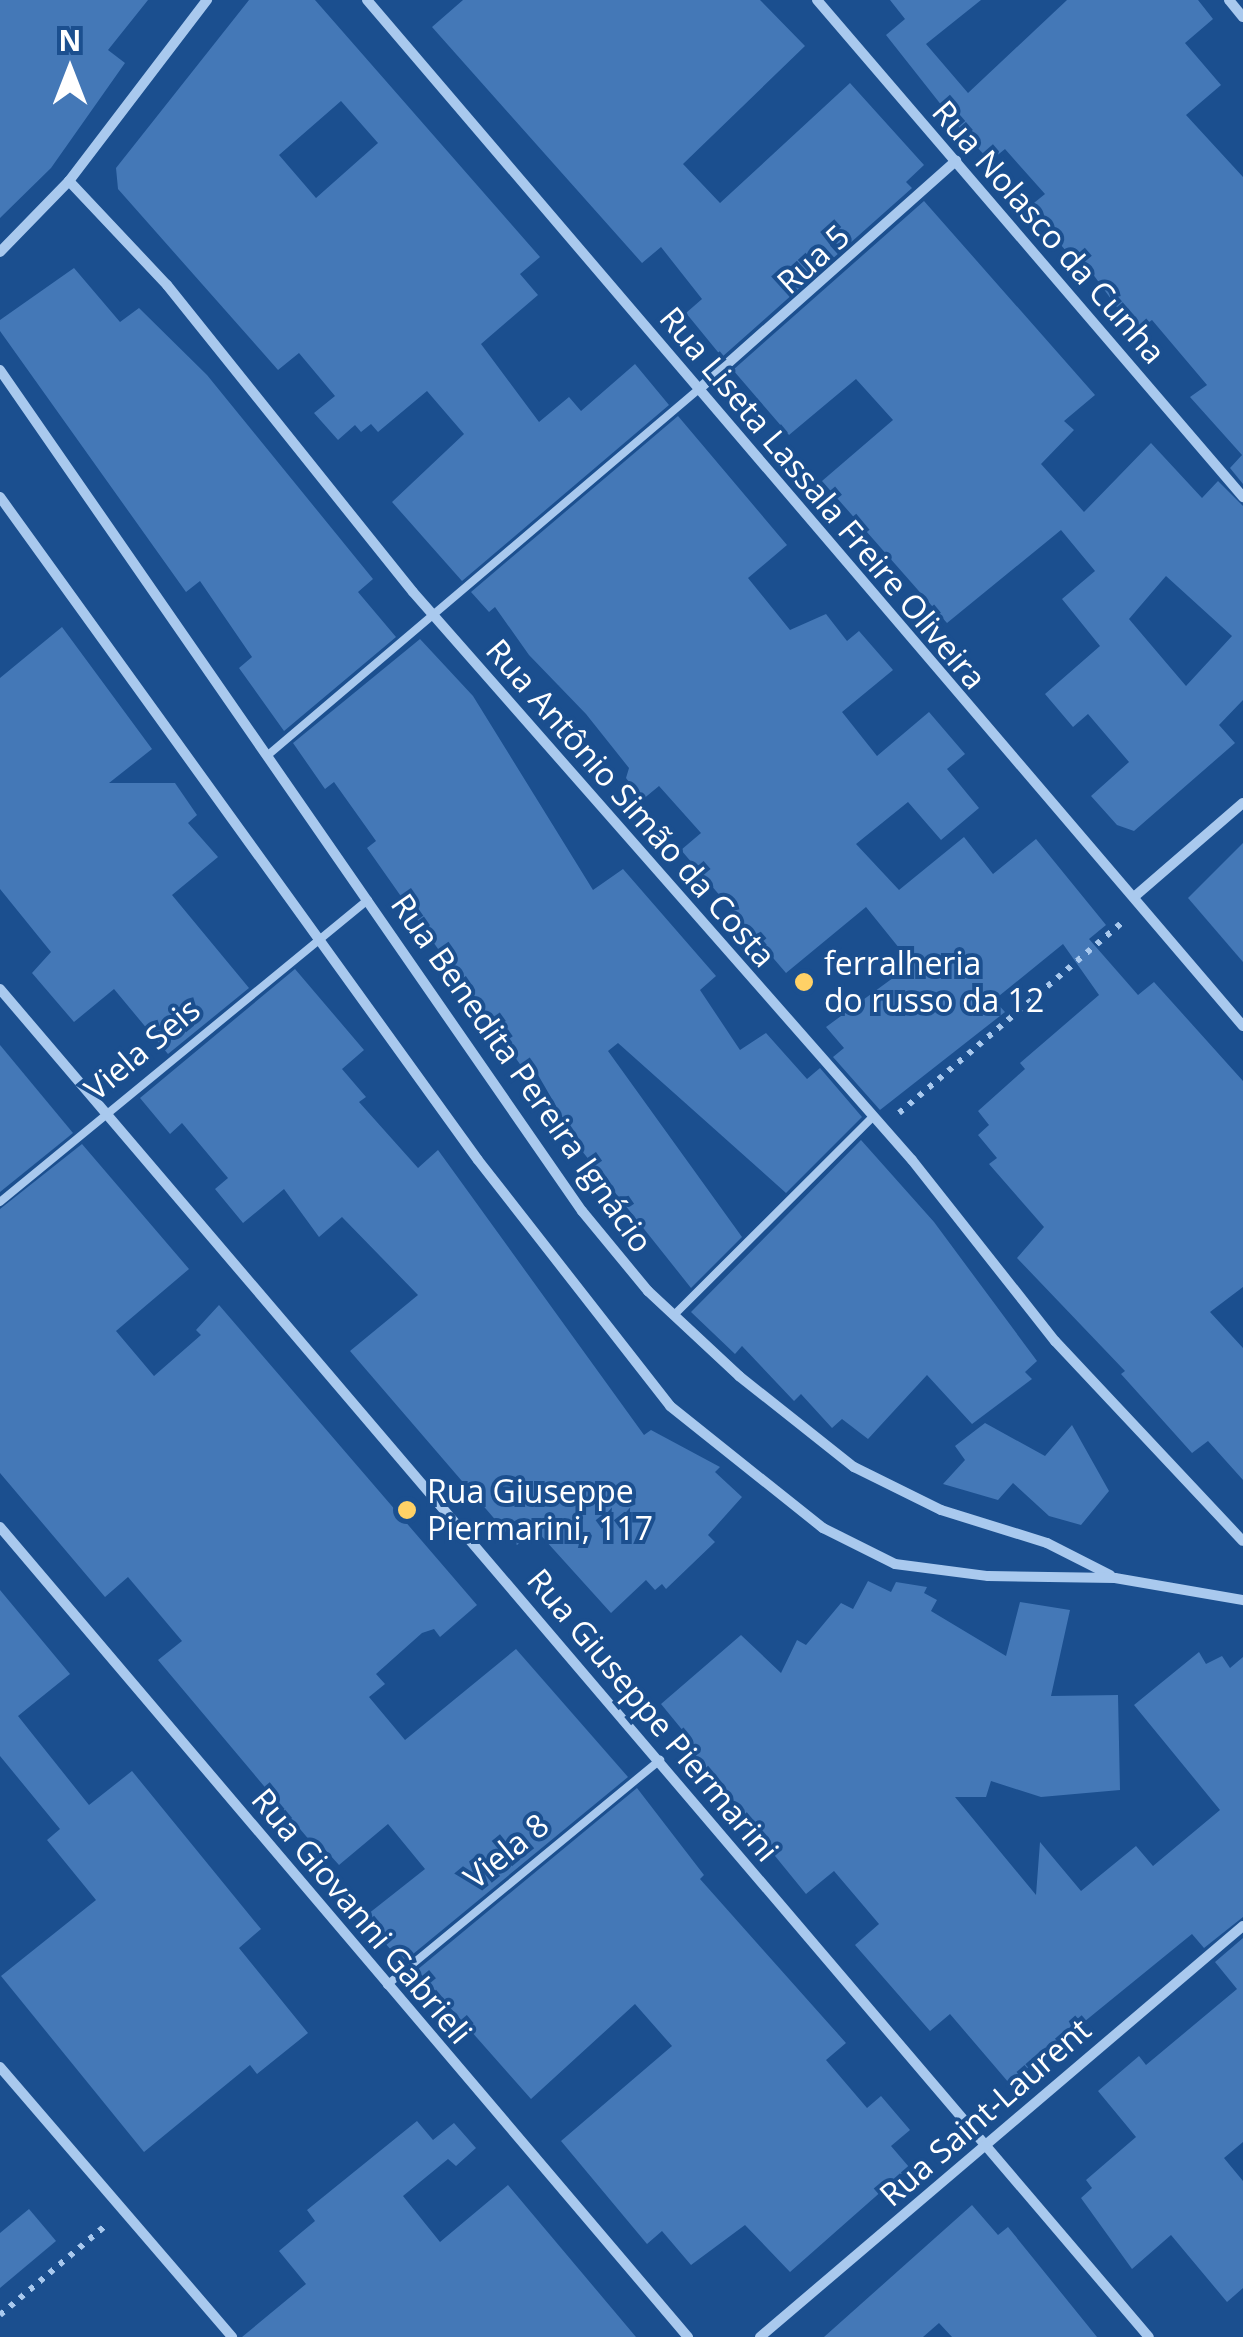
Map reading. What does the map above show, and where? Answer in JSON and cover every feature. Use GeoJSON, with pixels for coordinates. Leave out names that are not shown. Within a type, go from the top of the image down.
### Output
{"type":"FeatureCollection","features":[{"type":"Feature","properties":{"kind":"street"},"geometry":{"type":"LineString","coordinates":[[0,252],[69,182],[207,0]]}},
{"type":"Feature","properties":{"kind":"street","name":"Rua Liseta Lassala Freire Oliveira"},"geometry":{"type":"LineString","coordinates":[[367,0],[1243,1026]]}},
{"type":"Feature","properties":{"kind":"street","name":"Rua Nolasco da Cunha"},"geometry":{"type":"LineString","coordinates":[[817,0],[1243,497]]}},
{"type":"Feature","properties":{"kind":"street"},"geometry":{"type":"LineString","coordinates":[[1230,0],[1243,17]]}},
{"type":"Feature","properties":{"kind":"street","name":"Rua 5"},"geometry":{"type":"LineString","coordinates":[[700,389],[956,161]]}},
{"type":"Feature","properties":{"kind":"street","name":"Rua Antônio Simão da Costa"},"geometry":{"type":"LineString","coordinates":[[69,182],[168,284],[432,614],[874,1117],[1055,1341],[1243,1541]]}},
{"type":"Feature","properties":{"kind":"street","name":"Rua Benedita Pereira Ignácio"},"geometry":{"type":"LineString","coordinates":[[0,370],[582,1211],[674,1315],[854,1467],[941,1510],[1047,1543],[1115,1578]]}},
{"type":"Feature","properties":{"kind":"street"},"geometry":{"type":"LineString","coordinates":[[0,497],[589,1309],[670,1406],[824,1528],[895,1564],[988,1576],[1115,1578],[1243,1600]]}},
{"type":"Feature","properties":{"kind":"street"},"geometry":{"type":"LineString","coordinates":[[1138,902],[1243,803]]}},
{"type":"Feature","properties":{"kind":"street","name":"Rua Giuseppe Piermarini"},"geometry":{"type":"LineString","coordinates":[[0,988],[1150,2337]]}},
{"type":"Feature","properties":{"kind":"street","name":"Rua Giovanni Gabrieli"},"geometry":{"type":"LineString","coordinates":[[0,1527],[688,2337]]}},
{"type":"Feature","properties":{"kind":"street","name":"Rua Saint-Laurent"},"geometry":{"type":"LineString","coordinates":[[760,2337],[1243,1926]]}},
{"type":"Feature","properties":{"kind":"street"},"geometry":{"type":"LineString","coordinates":[[0,2067],[232,2337]]}},
{"type":"Feature","properties":{"kind":"lane"},"geometry":{"type":"LineString","coordinates":[[268,754],[700,389]]}},
{"type":"Feature","properties":{"kind":"lane","name":"Viela Seis"},"geometry":{"type":"LineString","coordinates":[[0,1202],[318,936],[368,900]]}},
{"type":"Feature","properties":{"kind":"lane"},"geometry":{"type":"LineString","coordinates":[[674,1315],[874,1117]]}},
{"type":"Feature","properties":{"kind":"lane","name":"Viela 8"},"geometry":{"type":"LineString","coordinates":[[388,1985],[660,1760]]}},
{"type":"Feature","properties":{"kind":"path"},"geometry":{"type":"LineString","coordinates":[[882,1127],[1138,902]]}},
{"type":"Feature","properties":{"kind":"path"},"geometry":{"type":"LineString","coordinates":[[0,2315],[123,2210]]}},
{"type":"Feature","properties":{"kind":"building"},"geometry":{"type":"Polygon","coordinates":[[[0,0],[148,0],[108,50],[125,63],[51,168],[0,218],[0,0]]]}},
{"type":"Feature","properties":{"kind":"building"},"geometry":{"type":"Polygon","coordinates":[[[249,0],[315,0],[540,257],[520,274],[538,295],[481,344],[539,422],[569,397],[581,411],[635,364],[669,405],[462,581],[392,502],[464,434],[427,391],[378,432],[371,424],[361,432],[355,425],[338,440],[314,413],[335,396],[299,353],[278,370],[118,189],[116,168],[249,0]],[[341,101],[279,155],[316,198],[378,143],[341,101]]]}},
{"type":"Feature","properties":{"kind":"building"},"geometry":{"type":"Polygon","coordinates":[[[463,0],[760,0],[805,46],[683,164],[720,203],[850,83],[924,165],[906,182],[912,188],[722,357],[686,313],[702,299],[661,247],[642,263],[432,27],[463,0]]]}},
{"type":"Feature","properties":{"kind":"building"},"geometry":{"type":"Polygon","coordinates":[[[890,0],[981,0],[926,44],[968,93],[1067,0],[1198,0],[1213,19],[1185,43],[1221,85],[1186,115],[1243,177],[1243,484],[1230,468],[1242,455],[1190,397],[1207,385],[1152,320],[1135,332],[1087,266],[1082,270],[1029,207],[1045,194],[1005,149],[990,161],[961,130],[886,35],[905,19],[890,0]]]}},
{"type":"Feature","properties":{"kind":"building"},"geometry":{"type":"Polygon","coordinates":[[[924,201],[1095,395],[1064,421],[1074,430],[1041,464],[1084,512],[1151,443],[1202,498],[1218,481],[1243,506],[1243,700],[1219,725],[1235,743],[1134,831],[1117,825],[1091,796],[1129,762],[1088,714],[1073,727],[1045,694],[1100,646],[1062,599],[1095,571],[1061,530],[947,623],[822,481],[893,420],[856,379],[789,435],[733,370],[924,201]],[[1166,576],[1129,619],[1186,686],[1232,636],[1166,576]]]}},
{"type":"Feature","properties":{"kind":"building"},"geometry":{"type":"Polygon","coordinates":[[[74,268],[120,322],[139,308],[207,375],[373,579],[358,592],[396,637],[284,731],[239,668],[252,657],[200,581],[186,592],[0,331],[0,320],[74,268]]]}},
{"type":"Feature","properties":{"kind":"building"},"geometry":{"type":"Polygon","coordinates":[[[678,416],[787,545],[748,578],[790,630],[826,614],[847,641],[859,631],[893,670],[842,712],[877,756],[929,712],[965,754],[947,769],[979,808],[941,840],[908,802],[856,844],[899,890],[964,837],[993,874],[1036,839],[1106,925],[1089,939],[1138,995],[1154,982],[1243,1081],[1243,1287],[1210,1312],[1243,1348],[1243,1480],[1208,1441],[1192,1453],[1121,1374],[1125,1371],[1017,1258],[1044,1227],[989,1164],[997,1158],[978,1135],[989,1125],[978,1111],[1025,1069],[1020,1063],[1099,995],[1063,944],[994,1000],[1005,1012],[880,1110],[833,1057],[844,1048],[826,1027],[912,964],[866,907],[786,973],[681,850],[701,833],[659,786],[642,800],[626,778],[629,768],[586,714],[529,655],[495,607],[489,612],[471,592],[678,416]]]}},
{"type":"Feature","properties":{"kind":"building"},"geometry":{"type":"Polygon","coordinates":[[[62,627],[152,749],[109,783],[175,783],[197,815],[188,823],[218,857],[172,895],[249,988],[168,1054],[114,989],[74,1022],[32,973],[51,952],[0,889],[0,678],[62,627]]]}},
{"type":"Feature","properties":{"kind":"building"},"geometry":{"type":"Polygon","coordinates":[[[420,639],[473,696],[593,890],[623,869],[716,976],[700,990],[740,1050],[766,1033],[807,1079],[820,1068],[862,1117],[786,1193],[618,1043],[608,1051],[742,1237],[691,1288],[582,1151],[530,1061],[522,1067],[431,939],[367,848],[376,841],[334,782],[325,789],[293,743],[420,639]]]}},
{"type":"Feature","properties":{"kind":"building"},"geometry":{"type":"Polygon","coordinates":[[[1243,843],[1243,962],[1188,898],[1243,843]]]}},
{"type":"Feature","properties":{"kind":"building"},"geometry":{"type":"Polygon","coordinates":[[[295,969],[364,1050],[342,1069],[366,1097],[359,1102],[418,1168],[438,1150],[644,1435],[651,1430],[720,1467],[715,1472],[742,1497],[708,1535],[715,1542],[666,1589],[662,1584],[655,1590],[646,1580],[611,1613],[536,1530],[517,1545],[350,1351],[418,1295],[342,1217],[319,1237],[284,1189],[243,1223],[215,1189],[228,1178],[182,1123],[170,1134],[140,1098],[295,969]]]}},
{"type":"Feature","properties":{"kind":"building"},"geometry":{"type":"Polygon","coordinates":[[[0,1045],[73,1133],[0,1192],[0,1045]]]}},
{"type":"Feature","properties":{"kind":"building"},"geometry":{"type":"Polygon","coordinates":[[[861,1140],[934,1222],[1037,1361],[1025,1372],[1032,1379],[972,1424],[927,1375],[868,1439],[842,1419],[832,1428],[801,1394],[794,1401],[742,1346],[735,1354],[691,1312],[861,1140]]]}},
{"type":"Feature","properties":{"kind":"building"},"geometry":{"type":"Polygon","coordinates":[[[82,1144],[189,1269],[116,1331],[154,1376],[201,1335],[196,1330],[219,1305],[477,1605],[440,1637],[434,1629],[422,1633],[376,1674],[385,1684],[369,1697],[405,1740],[516,1649],[628,1777],[407,1959],[399,1959],[363,1918],[425,1869],[388,1824],[339,1865],[320,1844],[316,1848],[158,1660],[182,1641],[128,1577],[105,1597],[0,1473],[0,1209],[82,1144]]]}},
{"type":"Feature","properties":{"kind":"building"},"geometry":{"type":"Polygon","coordinates":[[[985,1423],[1045,1456],[1072,1425],[1109,1491],[1081,1525],[1049,1516],[1013,1483],[998,1500],[943,1484],[965,1460],[955,1446],[985,1423]]]}},
{"type":"Feature","properties":{"kind":"building"},"geometry":{"type":"Polygon","coordinates":[[[868,1581],[891,1592],[896,1582],[927,1587],[924,1593],[937,1600],[931,1611],[1006,1656],[1020,1602],[1070,1610],[1051,1696],[1118,1695],[1120,1790],[1041,1797],[991,1781],[986,1797],[955,1797],[1036,1895],[1040,1842],[1081,1891],[1136,1846],[1153,1866],[1220,1810],[1134,1705],[1199,1652],[1206,1664],[1222,1656],[1230,1668],[1243,1657],[1243,1917],[1204,1948],[1192,1934],[1009,2083],[950,2014],[930,2031],[855,1945],[879,1924],[834,1871],[806,1894],[678,1737],[684,1732],[661,1704],[741,1635],[781,1673],[797,1640],[806,1645],[841,1603],[853,1609],[868,1581]]]}},
{"type":"Feature","properties":{"kind":"building"},"geometry":{"type":"Polygon","coordinates":[[[0,1590],[70,1674],[18,1716],[89,1805],[132,1771],[261,1929],[239,1948],[308,2033],[257,2074],[250,2065],[144,2152],[1,1976],[96,1900],[47,1840],[60,1829],[0,1756],[0,1590]]]}},
{"type":"Feature","properties":{"kind":"building"},"geometry":{"type":"Polygon","coordinates":[[[637,1788],[704,1875],[700,1879],[846,2043],[826,2060],[867,2108],[881,2096],[910,2130],[891,2146],[909,2167],[790,2272],[745,2225],[691,2265],[662,2231],[647,2244],[561,2141],[672,2046],[635,2004],[531,2099],[417,1970],[637,1788]]]}},
{"type":"Feature","properties":{"kind":"building"},"geometry":{"type":"Polygon","coordinates":[[[1243,1938],[1243,2142],[1224,2158],[1243,2181],[1243,2288],[1227,2302],[1171,2235],[1132,2269],[1081,2198],[1092,2188],[1086,2180],[1136,2137],[1098,2091],[1139,2056],[1146,2065],[1237,1989],[1215,1962],[1243,1938]]]}},
{"type":"Feature","properties":{"kind":"building"},"geometry":{"type":"Polygon","coordinates":[[[417,2121],[433,2140],[454,2123],[476,2148],[456,2166],[448,2159],[403,2196],[440,2242],[508,2185],[636,2337],[242,2337],[306,2284],[279,2251],[315,2221],[307,2210],[417,2121]]]}},
{"type":"Feature","properties":{"kind":"building"},"geometry":{"type":"Polygon","coordinates":[[[972,2205],[998,2235],[1008,2227],[1097,2337],[952,2337],[939,2323],[923,2337],[824,2337],[972,2205]]]}},
{"type":"Feature","properties":{"kind":"building"},"geometry":{"type":"Polygon","coordinates":[[[29,2209],[56,2241],[0,2288],[0,2233],[29,2209]]]}},
{"type":"Feature","properties":{"kind":"place","name":"ferralheria do russo da 12"},"geometry":{"type":"Point","coordinates":[804,982]}},
{"type":"Feature","properties":{"kind":"place","name":"Rua Giuseppe Piermarini, 117"},"geometry":{"type":"Point","coordinates":[407,1510]}}]}
